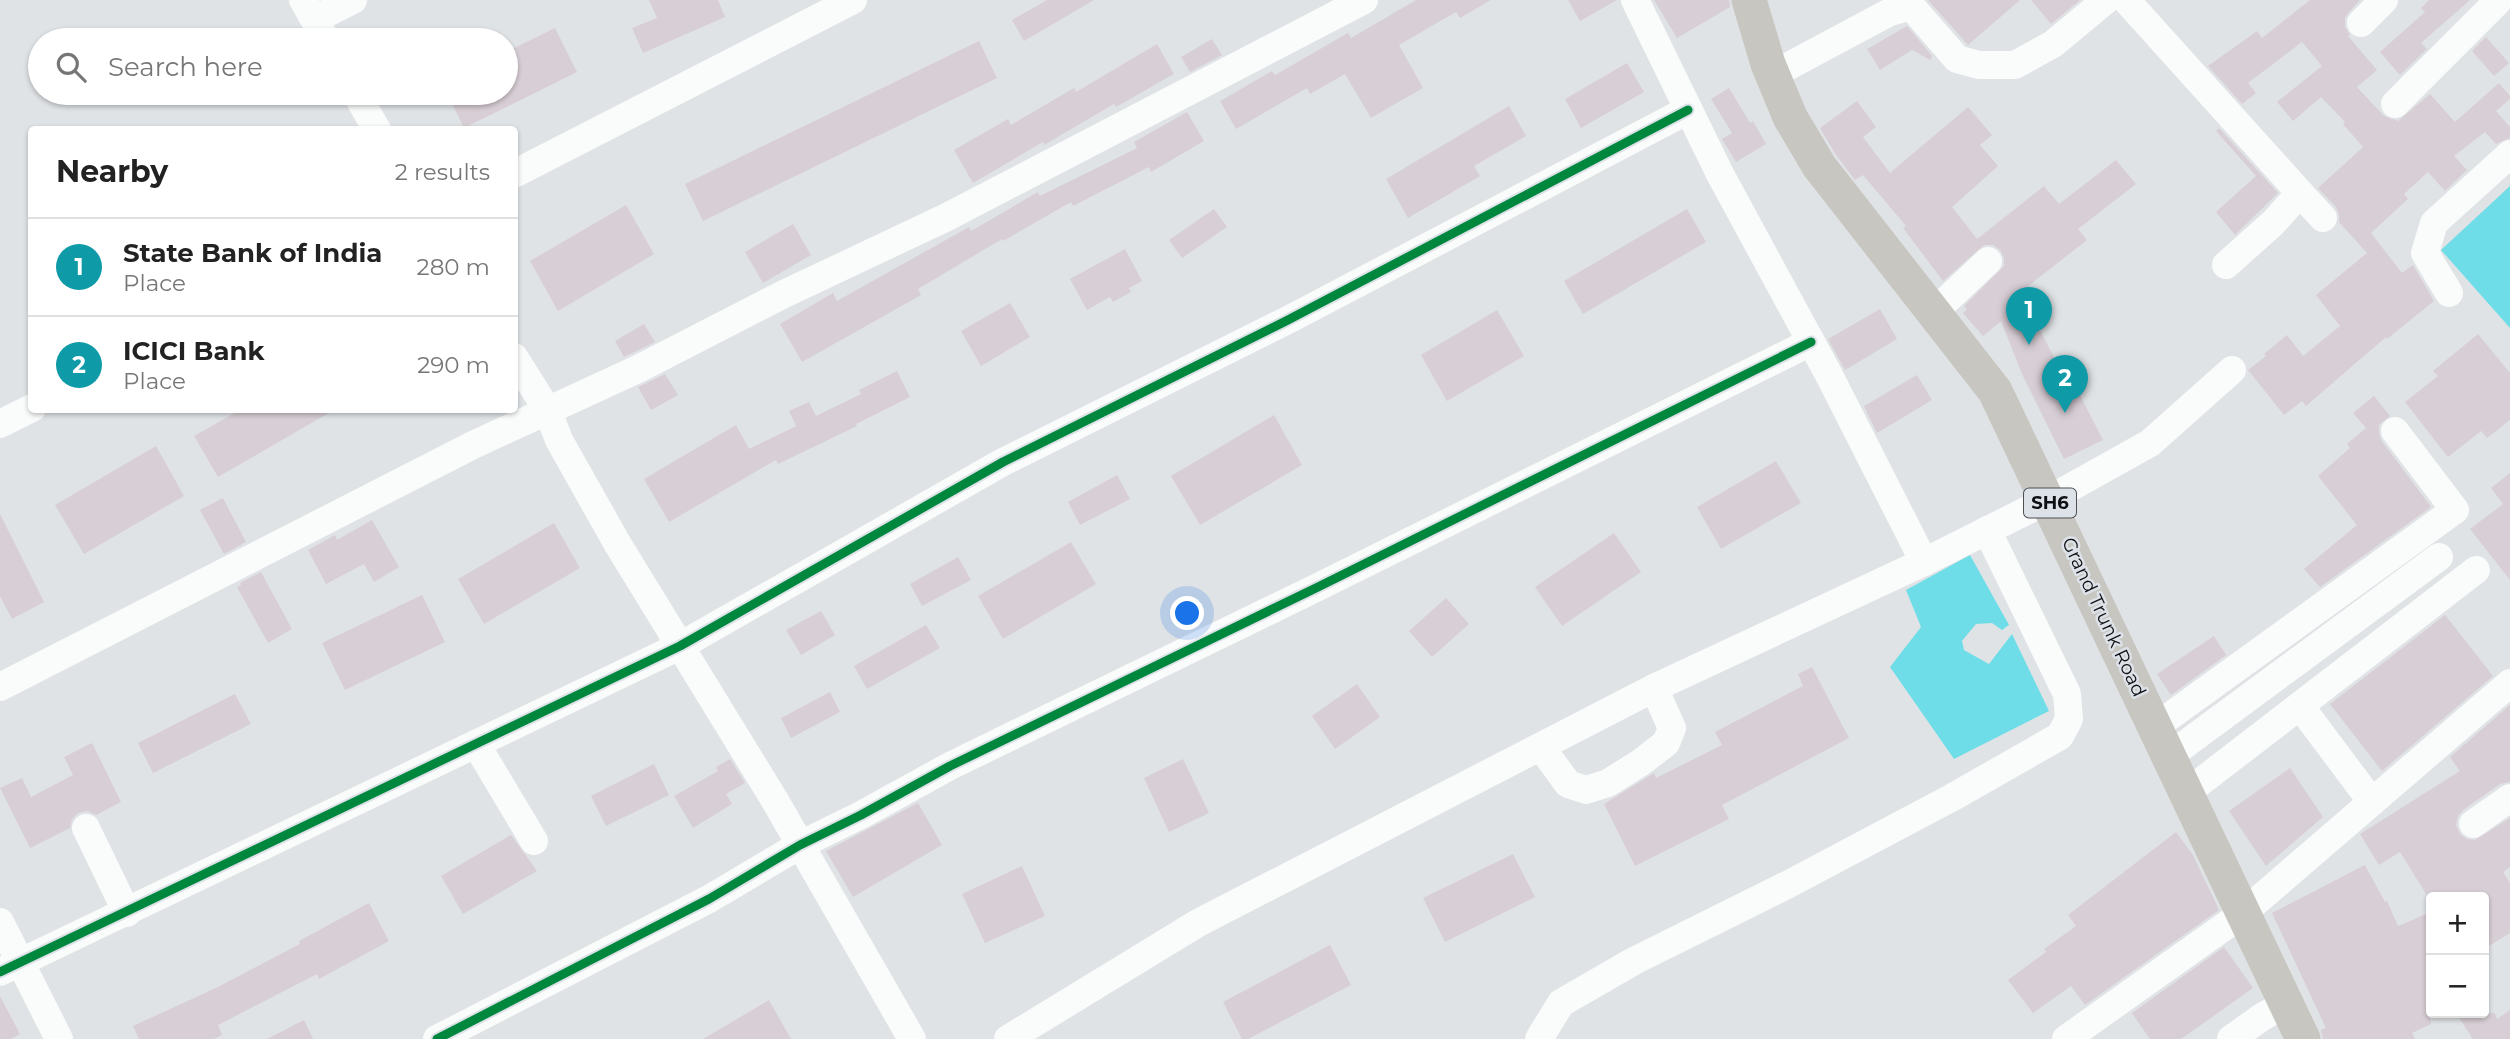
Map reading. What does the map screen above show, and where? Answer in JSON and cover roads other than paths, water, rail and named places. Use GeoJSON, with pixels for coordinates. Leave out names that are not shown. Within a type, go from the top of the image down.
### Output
{"type":"FeatureCollection","features":[{"type":"Feature","properties":{"kind":"main road","name":"Grand Trunk Road"},"geometry":{"type":"LineString","coordinates":[[1749,0],[1772,75],[1790,117],[1819,166],[1995,391],[2302,1039]]}},
{"type":"Feature","properties":{"kind":"street"},"geometry":{"type":"LineString","coordinates":[[315,20],[353,0]]}},
{"type":"Feature","properties":{"kind":"street"},"geometry":{"type":"LineString","coordinates":[[518,172],[853,0]]}},
{"type":"Feature","properties":{"kind":"street"},"geometry":{"type":"LineString","coordinates":[[0,687],[473,445],[638,369],[784,294],[947,217],[1364,0]]}},
{"type":"Feature","properties":{"kind":"street"},"geometry":{"type":"LineString","coordinates":[[1635,0],[1688,110],[1924,562]]}},
{"type":"Feature","properties":{"kind":"street"},"geometry":{"type":"LineString","coordinates":[[1772,75],[1890,12],[1911,6],[1957,59],[1979,65],[2015,65],[2053,44],[2106,0]]}},
{"type":"Feature","properties":{"kind":"street"},"geometry":{"type":"LineString","coordinates":[[2126,0],[2323,218]]}},
{"type":"Feature","properties":{"kind":"street"},"geometry":{"type":"LineString","coordinates":[[2361,23],[2385,0]]}},
{"type":"Feature","properties":{"kind":"street"},"geometry":{"type":"LineString","coordinates":[[2395,104],[2498,0],[2510,15]]}},
{"type":"Feature","properties":{"kind":"street"},"geometry":{"type":"LineString","coordinates":[[363,105],[375,126]]}},
{"type":"Feature","properties":{"kind":"street"},"geometry":{"type":"LineString","coordinates":[[9,967],[127,913],[680,646],[1003,462],[1286,321],[1688,110]]}},
{"type":"Feature","properties":{"kind":"street"},"geometry":{"type":"LineString","coordinates":[[2449,293],[2425,253],[2434,223],[2510,153]]}},
{"type":"Feature","properties":{"kind":"street"},"geometry":{"type":"LineString","coordinates":[[2225,265],[2273,223],[2300,193]]}},
{"type":"Feature","properties":{"kind":"street"},"geometry":{"type":"LineString","coordinates":[[1933,313],[1988,261]]}},
{"type":"Feature","properties":{"kind":"street"},"geometry":{"type":"LineString","coordinates":[[437,1039],[709,899],[800,845],[861,816],[950,766],[1811,342]]}},
{"type":"Feature","properties":{"kind":"street"},"geometry":{"type":"LineString","coordinates":[[518,363],[548,411],[559,440],[617,543],[800,845],[912,1039]]}},
{"type":"Feature","properties":{"kind":"street"},"geometry":{"type":"LineString","coordinates":[[1008,1039],[1198,923],[1654,688],[1924,562],[2048,500],[2150,443],[2232,369]]}},
{"type":"Feature","properties":{"kind":"street"},"geometry":{"type":"LineString","coordinates":[[0,424],[28,410]]}},
{"type":"Feature","properties":{"kind":"street"},"geometry":{"type":"LineString","coordinates":[[2162,742],[2455,510],[2395,431]]}},
{"type":"Feature","properties":{"kind":"street"},"geometry":{"type":"LineString","coordinates":[[1539,1039],[1562,1003],[1633,961],[1787,885],[1953,797],[2060,736],[2069,719],[2067,694],[1987,530]]}},
{"type":"Feature","properties":{"kind":"street"},"geometry":{"type":"LineString","coordinates":[[2162,742],[2439,557]]}},
{"type":"Feature","properties":{"kind":"street"},"geometry":{"type":"LineString","coordinates":[[2185,794],[2476,570]]}},
{"type":"Feature","properties":{"kind":"street"},"geometry":{"type":"LineString","coordinates":[[2066,1039],[2242,914],[2510,683]]}},
{"type":"Feature","properties":{"kind":"street"},"geometry":{"type":"LineString","coordinates":[[1541,747],[1568,784],[1586,790],[1608,783],[1666,743],[1672,728],[1654,688]]}},
{"type":"Feature","properties":{"kind":"street"},"geometry":{"type":"LineString","coordinates":[[2300,706],[2372,802]]}},
{"type":"Feature","properties":{"kind":"street"},"geometry":{"type":"LineString","coordinates":[[476,744],[534,841]]}},
{"type":"Feature","properties":{"kind":"street"},"geometry":{"type":"LineString","coordinates":[[2473,824],[2510,798]]}},
{"type":"Feature","properties":{"kind":"street"},"geometry":{"type":"LineString","coordinates":[[86,828],[127,913]]}},
{"type":"Feature","properties":{"kind":"street"},"geometry":{"type":"LineString","coordinates":[[0,922],[9,967],[59,1039]]}},
{"type":"Feature","properties":{"kind":"street"},"geometry":{"type":"LineString","coordinates":[[2231,1039],[2285,1004]]}},
{"type":"Feature","properties":{"kind":"water"},"geometry":{"type":"Polygon","coordinates":[[[2510,186],[2510,328],[2441,250],[2510,186]]]}},
{"type":"Feature","properties":{"kind":"water"},"geometry":{"type":"Polygon","coordinates":[[[1970,555],[2009,625],[2002,630],[1992,623],[1976,624],[1962,641],[1964,650],[1989,664],[2012,634],[2049,711],[1954,759],[1890,667],[1921,627],[1906,590],[1970,555]]]}},
{"type":"Feature","properties":{"kind":"place","name":"State Bank of India"},"geometry":{"type":"Point","coordinates":[2029,345]}},
{"type":"Feature","properties":{"kind":"place","name":"ICICI Bank"},"geometry":{"type":"Point","coordinates":[2065,413]}}]}
